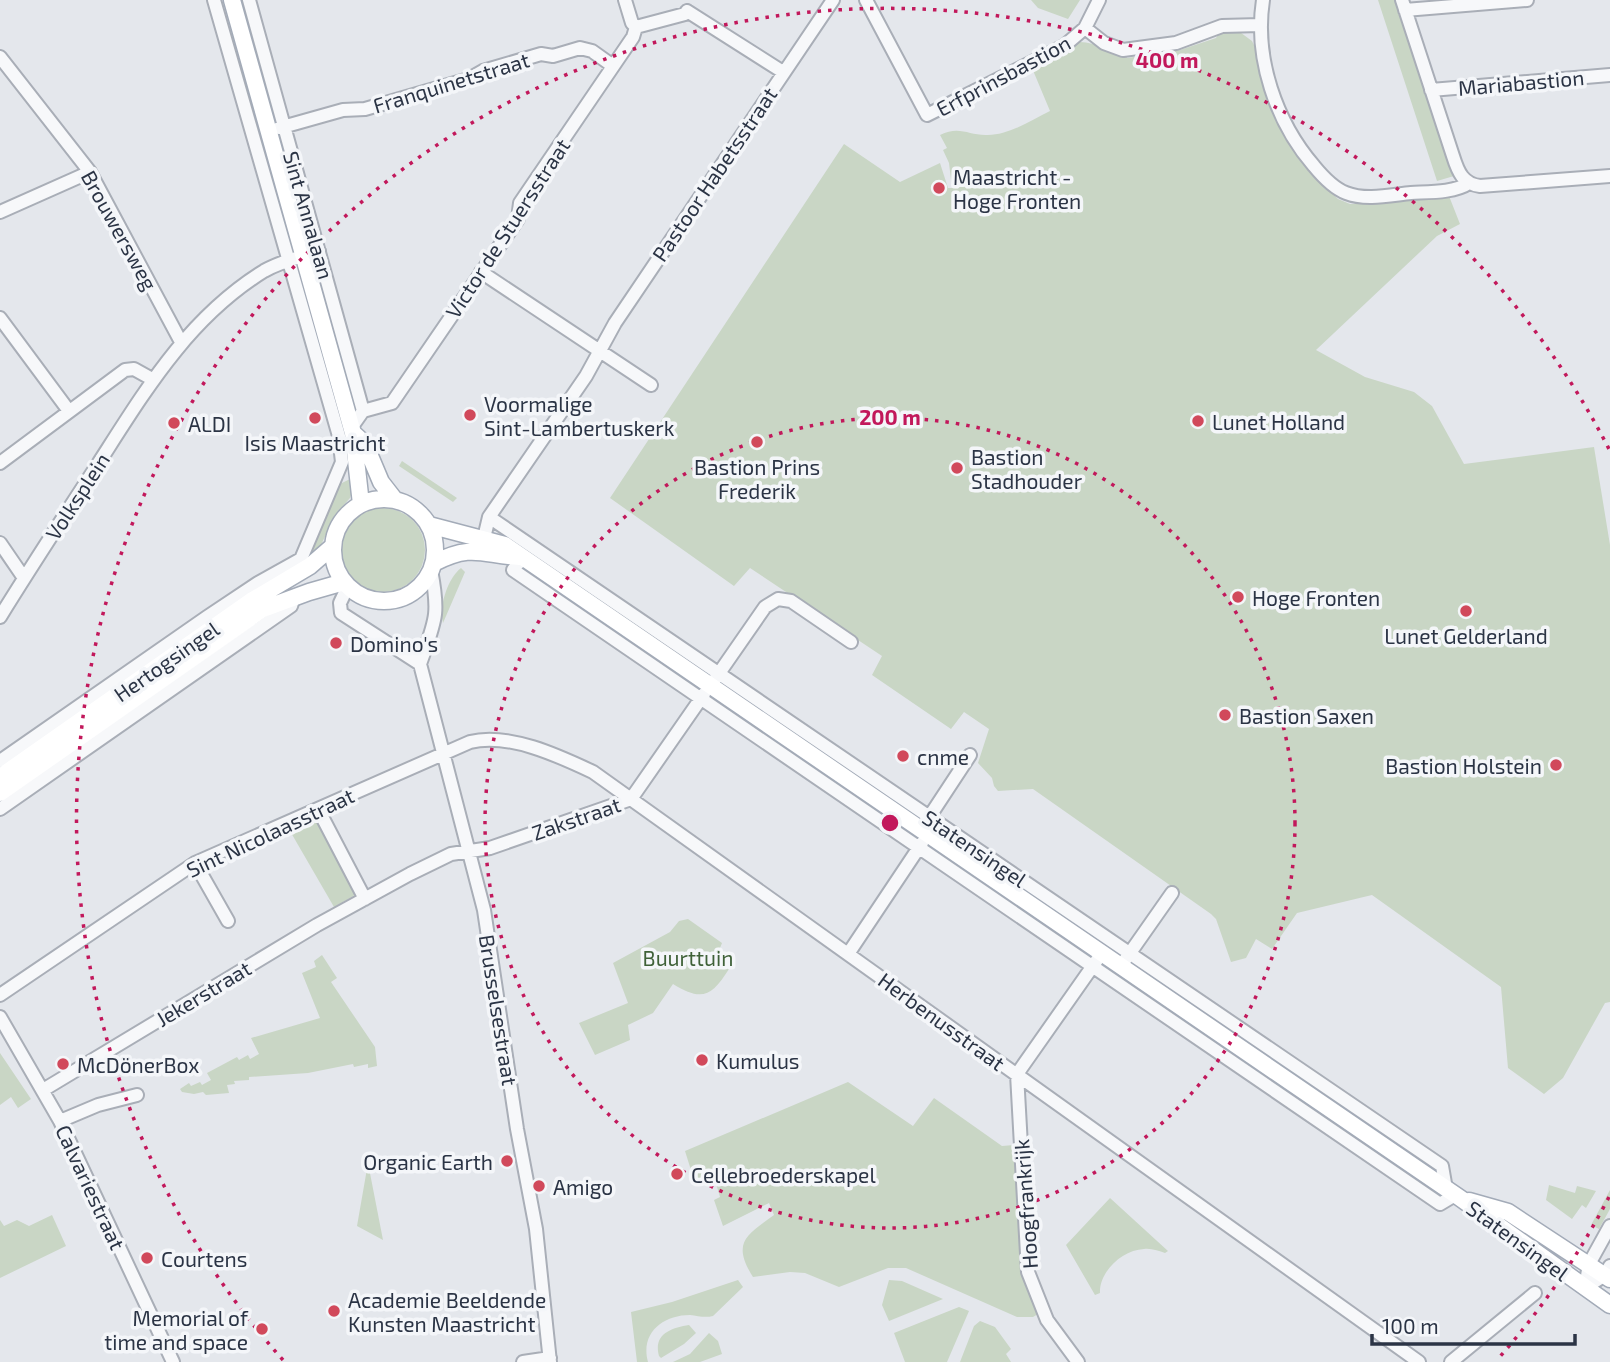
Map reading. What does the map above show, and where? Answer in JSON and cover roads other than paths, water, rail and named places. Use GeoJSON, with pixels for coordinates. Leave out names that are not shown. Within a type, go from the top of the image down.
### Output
{"type":"FeatureCollection","features":[{"type":"Feature","properties":{"kind":"main road","name":"Sint Annalaan"},"geometry":{"type":"LineString","coordinates":[[232,0],[260,134],[296,258],[350,421],[361,504]]}},
{"type":"Feature","properties":{"kind":"main road","name":"Sint Annalaan"},"geometry":{"type":"LineString","coordinates":[[350,421],[365,444],[381,482],[395,500]]}},
{"type":"Feature","properties":{"kind":"main road"},"geometry":{"type":"LineString","coordinates":[[378,499],[395,500],[417,511],[429,525],[435,544],[433,566],[416,590],[396,600],[372,600],[358,594],[346,584],[334,563],[333,546],[342,521],[361,504],[378,499]]}},
{"type":"Feature","properties":{"kind":"main road","name":"Statensingel"},"geometry":{"type":"LineString","coordinates":[[429,525],[505,545],[710,686],[926,826],[1098,960],[1125,959],[1610,1305]]}},
{"type":"Feature","properties":{"kind":"main road","name":"Hertogsingel"},"geometry":{"type":"LineString","coordinates":[[0,777],[285,575],[310,566],[333,546]]}},
{"type":"Feature","properties":{"kind":"main road","name":"Statensingel"},"geometry":{"type":"LineString","coordinates":[[433,566],[456,553],[477,550],[523,557]]}},
{"type":"Feature","properties":{"kind":"main road","name":"Hertogsingel"},"geometry":{"type":"LineString","coordinates":[[0,793],[271,605],[346,584]]}},
{"type":"Feature","properties":{"kind":"main road","name":"Statensingel"},"geometry":{"type":"LineString","coordinates":[[1454,1194],[1508,1212],[1589,1265],[1608,1273]]}},
{"type":"Feature","properties":{"kind":"street","name":"Sint Annalaan"},"geometry":{"type":"LineString","coordinates":[[214,0],[260,134]]}},
{"type":"Feature","properties":{"kind":"street","name":"Sint Annalaan"},"geometry":{"type":"LineString","coordinates":[[248,0],[319,251],[350,421],[342,462],[304,555],[285,575]]}},
{"type":"Feature","properties":{"kind":"street"},"geometry":{"type":"LineString","coordinates":[[625,0],[632,23],[636,27],[685,14],[687,5],[783,72]]}},
{"type":"Feature","properties":{"kind":"street","name":"Pastoor Habetsstraat"},"geometry":{"type":"LineString","coordinates":[[484,538],[489,517],[586,376],[615,323],[833,0]]}},
{"type":"Feature","properties":{"kind":"street","name":"Erfprinsbastion"},"geometry":{"type":"LineString","coordinates":[[866,0],[927,114],[1064,46],[1085,28],[1099,0]]}},
{"type":"Feature","properties":{"kind":"street"},"geometry":{"type":"LineString","coordinates":[[1263,0],[1260,25],[1264,57],[1269,81],[1283,119],[1298,145],[1331,184],[1348,194],[1364,197],[1431,192],[1463,187],[1469,183]]}},
{"type":"Feature","properties":{"kind":"street"},"geometry":{"type":"LineString","coordinates":[[1527,0],[1404,5],[1458,172],[1469,183],[1480,186],[1610,176]]}},
{"type":"Feature","properties":{"kind":"street"},"geometry":{"type":"LineString","coordinates":[[1085,28],[1104,43],[1123,50],[1176,43],[1222,26],[1260,25]]}},
{"type":"Feature","properties":{"kind":"street","name":"Victor de Stuersstraat"},"geometry":{"type":"LineString","coordinates":[[350,421],[392,403],[518,219],[520,203],[633,37],[636,27]]}},
{"type":"Feature","properties":{"kind":"street","name":"Franquinetstraat"},"geometry":{"type":"LineString","coordinates":[[260,134],[343,110],[365,108],[417,94],[541,54],[553,56],[580,48],[613,66]]}},
{"type":"Feature","properties":{"kind":"street","name":"Brouwersweg"},"geometry":{"type":"LineString","coordinates":[[0,57],[90,172],[181,342]]}},
{"type":"Feature","properties":{"kind":"street","name":"Mariabastion"},"geometry":{"type":"LineString","coordinates":[[1431,90],[1610,75]]}},
{"type":"Feature","properties":{"kind":"street"},"geometry":{"type":"LineString","coordinates":[[0,212],[90,172]]}},
{"type":"Feature","properties":{"kind":"street","name":"Volksplein"},"geometry":{"type":"LineString","coordinates":[[0,617],[152,379],[181,342],[241,287],[270,268],[319,251]]}},
{"type":"Feature","properties":{"kind":"street"},"geometry":{"type":"LineString","coordinates":[[481,271],[650,385]]}},
{"type":"Feature","properties":{"kind":"street"},"geometry":{"type":"LineString","coordinates":[[0,318],[69,411]]}},
{"type":"Feature","properties":{"kind":"street"},"geometry":{"type":"LineString","coordinates":[[0,463],[125,370],[134,369],[152,379]]}},
{"type":"Feature","properties":{"kind":"street","name":"Statensingel"},"geometry":{"type":"LineString","coordinates":[[489,517],[918,848],[1098,960],[1440,1204],[1454,1194]]}},
{"type":"Feature","properties":{"kind":"street"},"geometry":{"type":"LineString","coordinates":[[0,542],[24,578]]}},
{"type":"Feature","properties":{"kind":"street"},"geometry":{"type":"LineString","coordinates":[[346,584],[340,603],[341,613],[420,664],[437,612],[433,566]]}},
{"type":"Feature","properties":{"kind":"street","name":"Hertogsingel"},"geometry":{"type":"LineString","coordinates":[[0,761],[207,617],[285,575]]}},
{"type":"Feature","properties":{"kind":"street","name":"Hertogsingel"},"geometry":{"type":"LineString","coordinates":[[0,809],[292,606],[294,597]]}},
{"type":"Feature","properties":{"kind":"street","name":"Zakstraat"},"geometry":{"type":"LineString","coordinates":[[468,850],[490,848],[631,799],[765,607],[778,599],[791,601],[851,642]]}},
{"type":"Feature","properties":{"kind":"street","name":"Brusselsestraat"},"geometry":{"type":"LineString","coordinates":[[420,664],[484,910],[517,1129],[536,1229],[550,1360]]}},
{"type":"Feature","properties":{"kind":"street","name":"Herbenusstraat"},"geometry":{"type":"LineString","coordinates":[[443,753],[470,742],[485,740],[533,748],[593,772],[1419,1362]]}},
{"type":"Feature","properties":{"kind":"street","name":"Sint Nicolaasstraat"},"geometry":{"type":"LineString","coordinates":[[0,995],[195,863],[443,753]]}},
{"type":"Feature","properties":{"kind":"street"},"geometry":{"type":"LineString","coordinates":[[848,954],[918,848],[926,826],[970,755]]}},
{"type":"Feature","properties":{"kind":"street"},"geometry":{"type":"LineString","coordinates":[[318,809],[365,899]]}},
{"type":"Feature","properties":{"kind":"street","name":"Statensingel"},"geometry":{"type":"LineString","coordinates":[[926,826],[1125,959]]}},
{"type":"Feature","properties":{"kind":"street","name":"Jekerstraat"},"geometry":{"type":"LineString","coordinates":[[43,1090],[202,993],[365,899],[451,854],[468,850]]}},
{"type":"Feature","properties":{"kind":"street"},"geometry":{"type":"LineString","coordinates":[[195,863],[228,921]]}},
{"type":"Feature","properties":{"kind":"street"},"geometry":{"type":"LineString","coordinates":[[1125,959],[1172,893]]}},
{"type":"Feature","properties":{"kind":"street"},"geometry":{"type":"LineString","coordinates":[[1017,1074],[1098,960]]}},
{"type":"Feature","properties":{"kind":"street","name":"Calvariestraat"},"geometry":{"type":"LineString","coordinates":[[0,1017],[60,1121],[173,1362]]}},
{"type":"Feature","properties":{"kind":"street","name":"Hoogfrankrijk"},"geometry":{"type":"LineString","coordinates":[[1017,1074],[1028,1272],[1047,1320],[1078,1362]]}},
{"type":"Feature","properties":{"kind":"street"},"geometry":{"type":"LineString","coordinates":[[60,1121],[98,1105],[137,1095]]}},
{"type":"Feature","properties":{"kind":"street"},"geometry":{"type":"LineString","coordinates":[[1586,1288],[1589,1265],[1610,1226]]}},
{"type":"Feature","properties":{"kind":"street"},"geometry":{"type":"LineString","coordinates":[[1586,1288],[1608,1273]]}},
{"type":"Feature","properties":{"kind":"street"},"geometry":{"type":"LineString","coordinates":[[1451,1362],[1535,1293]]}},
{"type":"Feature","properties":{"kind":"street"},"geometry":{"type":"LineString","coordinates":[[523,1362],[550,1360]]}},
{"type":"Feature","properties":{"kind":"place","name":"Maastricht - Hoge Fronten"},"geometry":{"type":"Point","coordinates":[939,188]}},
{"type":"Feature","properties":{"kind":"place","name":"Voormalige Sint-Lambertuskerk"},"geometry":{"type":"Point","coordinates":[470,415]}},
{"type":"Feature","properties":{"kind":"place","name":"Isis Maastricht"},"geometry":{"type":"Point","coordinates":[315,418]}},
{"type":"Feature","properties":{"kind":"place","name":"Lunet Holland"},"geometry":{"type":"Point","coordinates":[1198,421]}},
{"type":"Feature","properties":{"kind":"place","name":"ALDI"},"geometry":{"type":"Point","coordinates":[174,423]}},
{"type":"Feature","properties":{"kind":"place","name":"Bastion Prins Frederik"},"geometry":{"type":"Point","coordinates":[757,442]}},
{"type":"Feature","properties":{"kind":"place","name":"Bastion Stadhouder"},"geometry":{"type":"Point","coordinates":[957,468]}},
{"type":"Feature","properties":{"kind":"place","name":"Hoge Fronten"},"geometry":{"type":"Point","coordinates":[1238,597]}},
{"type":"Feature","properties":{"kind":"place","name":"Lunet Gelderland"},"geometry":{"type":"Point","coordinates":[1466,611]}},
{"type":"Feature","properties":{"kind":"place","name":"Domino's"},"geometry":{"type":"Point","coordinates":[336,643]}},
{"type":"Feature","properties":{"kind":"place","name":"Bastion Saxen"},"geometry":{"type":"Point","coordinates":[1225,715]}},
{"type":"Feature","properties":{"kind":"place","name":"cnme"},"geometry":{"type":"Point","coordinates":[903,756]}},
{"type":"Feature","properties":{"kind":"place","name":"Bastion Holstein"},"geometry":{"type":"Point","coordinates":[1556,765]}},
{"type":"Feature","properties":{"kind":"place","name":"Kumulus"},"geometry":{"type":"Point","coordinates":[702,1060]}},
{"type":"Feature","properties":{"kind":"place","name":"McDönerBox"},"geometry":{"type":"Point","coordinates":[63,1064]}},
{"type":"Feature","properties":{"kind":"place","name":"Organic Earth"},"geometry":{"type":"Point","coordinates":[507,1161]}},
{"type":"Feature","properties":{"kind":"place","name":"Cellebroederskapel"},"geometry":{"type":"Point","coordinates":[677,1174]}},
{"type":"Feature","properties":{"kind":"place","name":"Amigo"},"geometry":{"type":"Point","coordinates":[539,1186]}},
{"type":"Feature","properties":{"kind":"place","name":"Courtens"},"geometry":{"type":"Point","coordinates":[147,1258]}},
{"type":"Feature","properties":{"kind":"place","name":"Academie Beeldende Kunsten Maastricht"},"geometry":{"type":"Point","coordinates":[334,1311]}},
{"type":"Feature","properties":{"kind":"place","name":"Memorial of time and space"},"geometry":{"type":"Point","coordinates":[262,1329]}},
{"type":"Feature","properties":{"kind":"park label","name":"Buurttuin"},"geometry":{"type":"Point","coordinates":[688,957]}}]}
